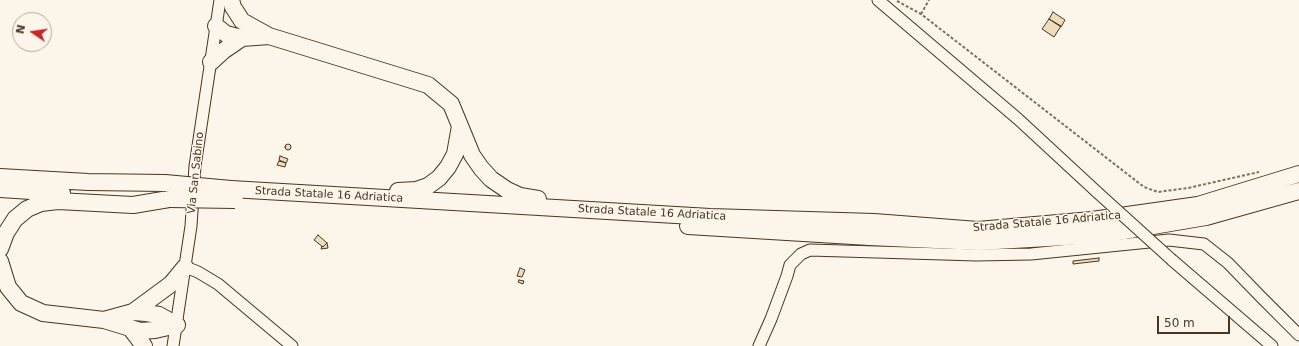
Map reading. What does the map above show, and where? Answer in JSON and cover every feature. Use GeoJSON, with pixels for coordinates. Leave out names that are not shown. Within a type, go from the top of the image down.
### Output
{"type":"FeatureCollection","features":[{"type":"Feature","properties":{"kind":"highway"},"geometry":{"type":"LineString","coordinates":[[231,0],[233,7],[242,20],[269,36],[428,85],[451,104],[472,155],[481,168],[491,179],[507,190],[520,196],[536,199],[674,207],[710,217]]}},
{"type":"Feature","properties":{"kind":"highway"},"geometry":{"type":"LineString","coordinates":[[216,26],[229,21],[242,20]]}},
{"type":"Feature","properties":{"kind":"highway"},"geometry":{"type":"LineString","coordinates":[[216,26],[226,34],[242,38],[269,36]]}},
{"type":"Feature","properties":{"kind":"highway"},"geometry":{"type":"LineString","coordinates":[[210,62],[242,38]]}},
{"type":"Feature","properties":{"kind":"highway"},"geometry":{"type":"LineString","coordinates":[[236,193],[272,184],[401,191],[416,190],[428,186],[439,178],[448,167],[455,154],[460,126]]}},
{"type":"Feature","properties":{"kind":"highway","name":"Strada Statale 16 Adriatica"},"geometry":{"type":"LineString","coordinates":[[0,189],[236,193],[710,217],[874,222],[978,230],[1092,220],[1198,205],[1299,174]]}},
{"type":"Feature","properties":{"kind":"highway","name":"Strada Statale 16 Adriatica"},"geometry":{"type":"LineString","coordinates":[[0,177],[88,182],[167,191]]}},
{"type":"Feature","properties":{"kind":"highway"},"geometry":{"type":"LineString","coordinates":[[0,249],[6,233],[15,219],[27,209],[42,203],[58,201],[133,205],[167,191]]}},
{"type":"Feature","properties":{"kind":"highway","name":"Strada Statale 16 Adriatica"},"geometry":{"type":"LineString","coordinates":[[236,193],[861,237],[979,242],[1100,235],[1206,217],[1299,191]]}},
{"type":"Feature","properties":{"kind":"highway"},"geometry":{"type":"LineString","coordinates":[[0,261],[8,287],[21,303],[43,313],[104,320],[140,331],[177,326]]}},
{"type":"Feature","properties":{"kind":"highway"},"geometry":{"type":"LineString","coordinates":[[104,320],[133,312],[171,284],[185,267]]}},
{"type":"Feature","properties":{"kind":"highway"},"geometry":{"type":"LineString","coordinates":[[133,312],[159,315],[168,319],[177,326]]}},
{"type":"Feature","properties":{"kind":"highway"},"geometry":{"type":"LineString","coordinates":[[131,329],[144,346]]}},
{"type":"Feature","properties":{"kind":"street","name":"Via San Sabino"},"geometry":{"type":"LineString","coordinates":[[173,346],[191,226],[195,166],[220,0]]}},
{"type":"Feature","properties":{"kind":"street"},"geometry":{"type":"LineString","coordinates":[[878,0],[1018,119],[1172,260],[1272,346]]}},
{"type":"Feature","properties":{"kind":"street"},"geometry":{"type":"LineString","coordinates":[[759,346],[771,319],[790,265],[801,254],[810,250],[976,255],[1031,254],[1169,240],[1204,244],[1228,263],[1299,335]]}},
{"type":"Feature","properties":{"kind":"street"},"geometry":{"type":"LineString","coordinates":[[185,267],[198,272],[218,284],[292,346]]}},
{"type":"Feature","properties":{"kind":"path"},"geometry":{"type":"LineString","coordinates":[[894,0],[920,14],[1144,187],[1158,192],[1188,188],[1263,171]]}},
{"type":"Feature","properties":{"kind":"path"},"geometry":{"type":"LineString","coordinates":[[920,14],[929,0]]}},
{"type":"Feature","properties":{"kind":"building"},"geometry":{"type":"Polygon","coordinates":[[[1053,12],[1065,20],[1061,27],[1049,19],[1053,12]]]}},
{"type":"Feature","properties":{"kind":"building"},"geometry":{"type":"Polygon","coordinates":[[[1049,19],[1061,26],[1054,37],[1042,29],[1049,19]]]}},
{"type":"Feature","properties":{"kind":"building"},"geometry":{"type":"Polygon","coordinates":[[[288,144],[291,147],[288,150],[285,147],[288,144]]]}},
{"type":"Feature","properties":{"kind":"building"},"geometry":{"type":"Polygon","coordinates":[[[280,156],[288,159],[286,163],[279,160],[280,156]]]}},
{"type":"Feature","properties":{"kind":"building"},"geometry":{"type":"Polygon","coordinates":[[[279,161],[286,163],[285,167],[277,165],[279,161]]]}},
{"type":"Feature","properties":{"kind":"building"},"geometry":{"type":"Polygon","coordinates":[[[318,235],[327,243],[323,247],[314,240],[318,235]]]}},
{"type":"Feature","properties":{"kind":"building"},"geometry":{"type":"Polygon","coordinates":[[[327,243],[328,248],[321,249],[322,246],[323,247],[327,243]]]}},
{"type":"Feature","properties":{"kind":"building"},"geometry":{"type":"Polygon","coordinates":[[[1099,258],[1099,261],[1073,264],[1073,261],[1099,258]]]}},
{"type":"Feature","properties":{"kind":"building"},"geometry":{"type":"Polygon","coordinates":[[[520,268],[525,270],[522,277],[517,276],[520,268]]]}},
{"type":"Feature","properties":{"kind":"building"},"geometry":{"type":"Polygon","coordinates":[[[519,280],[524,281],[523,284],[518,282],[519,280]]]}}]}
